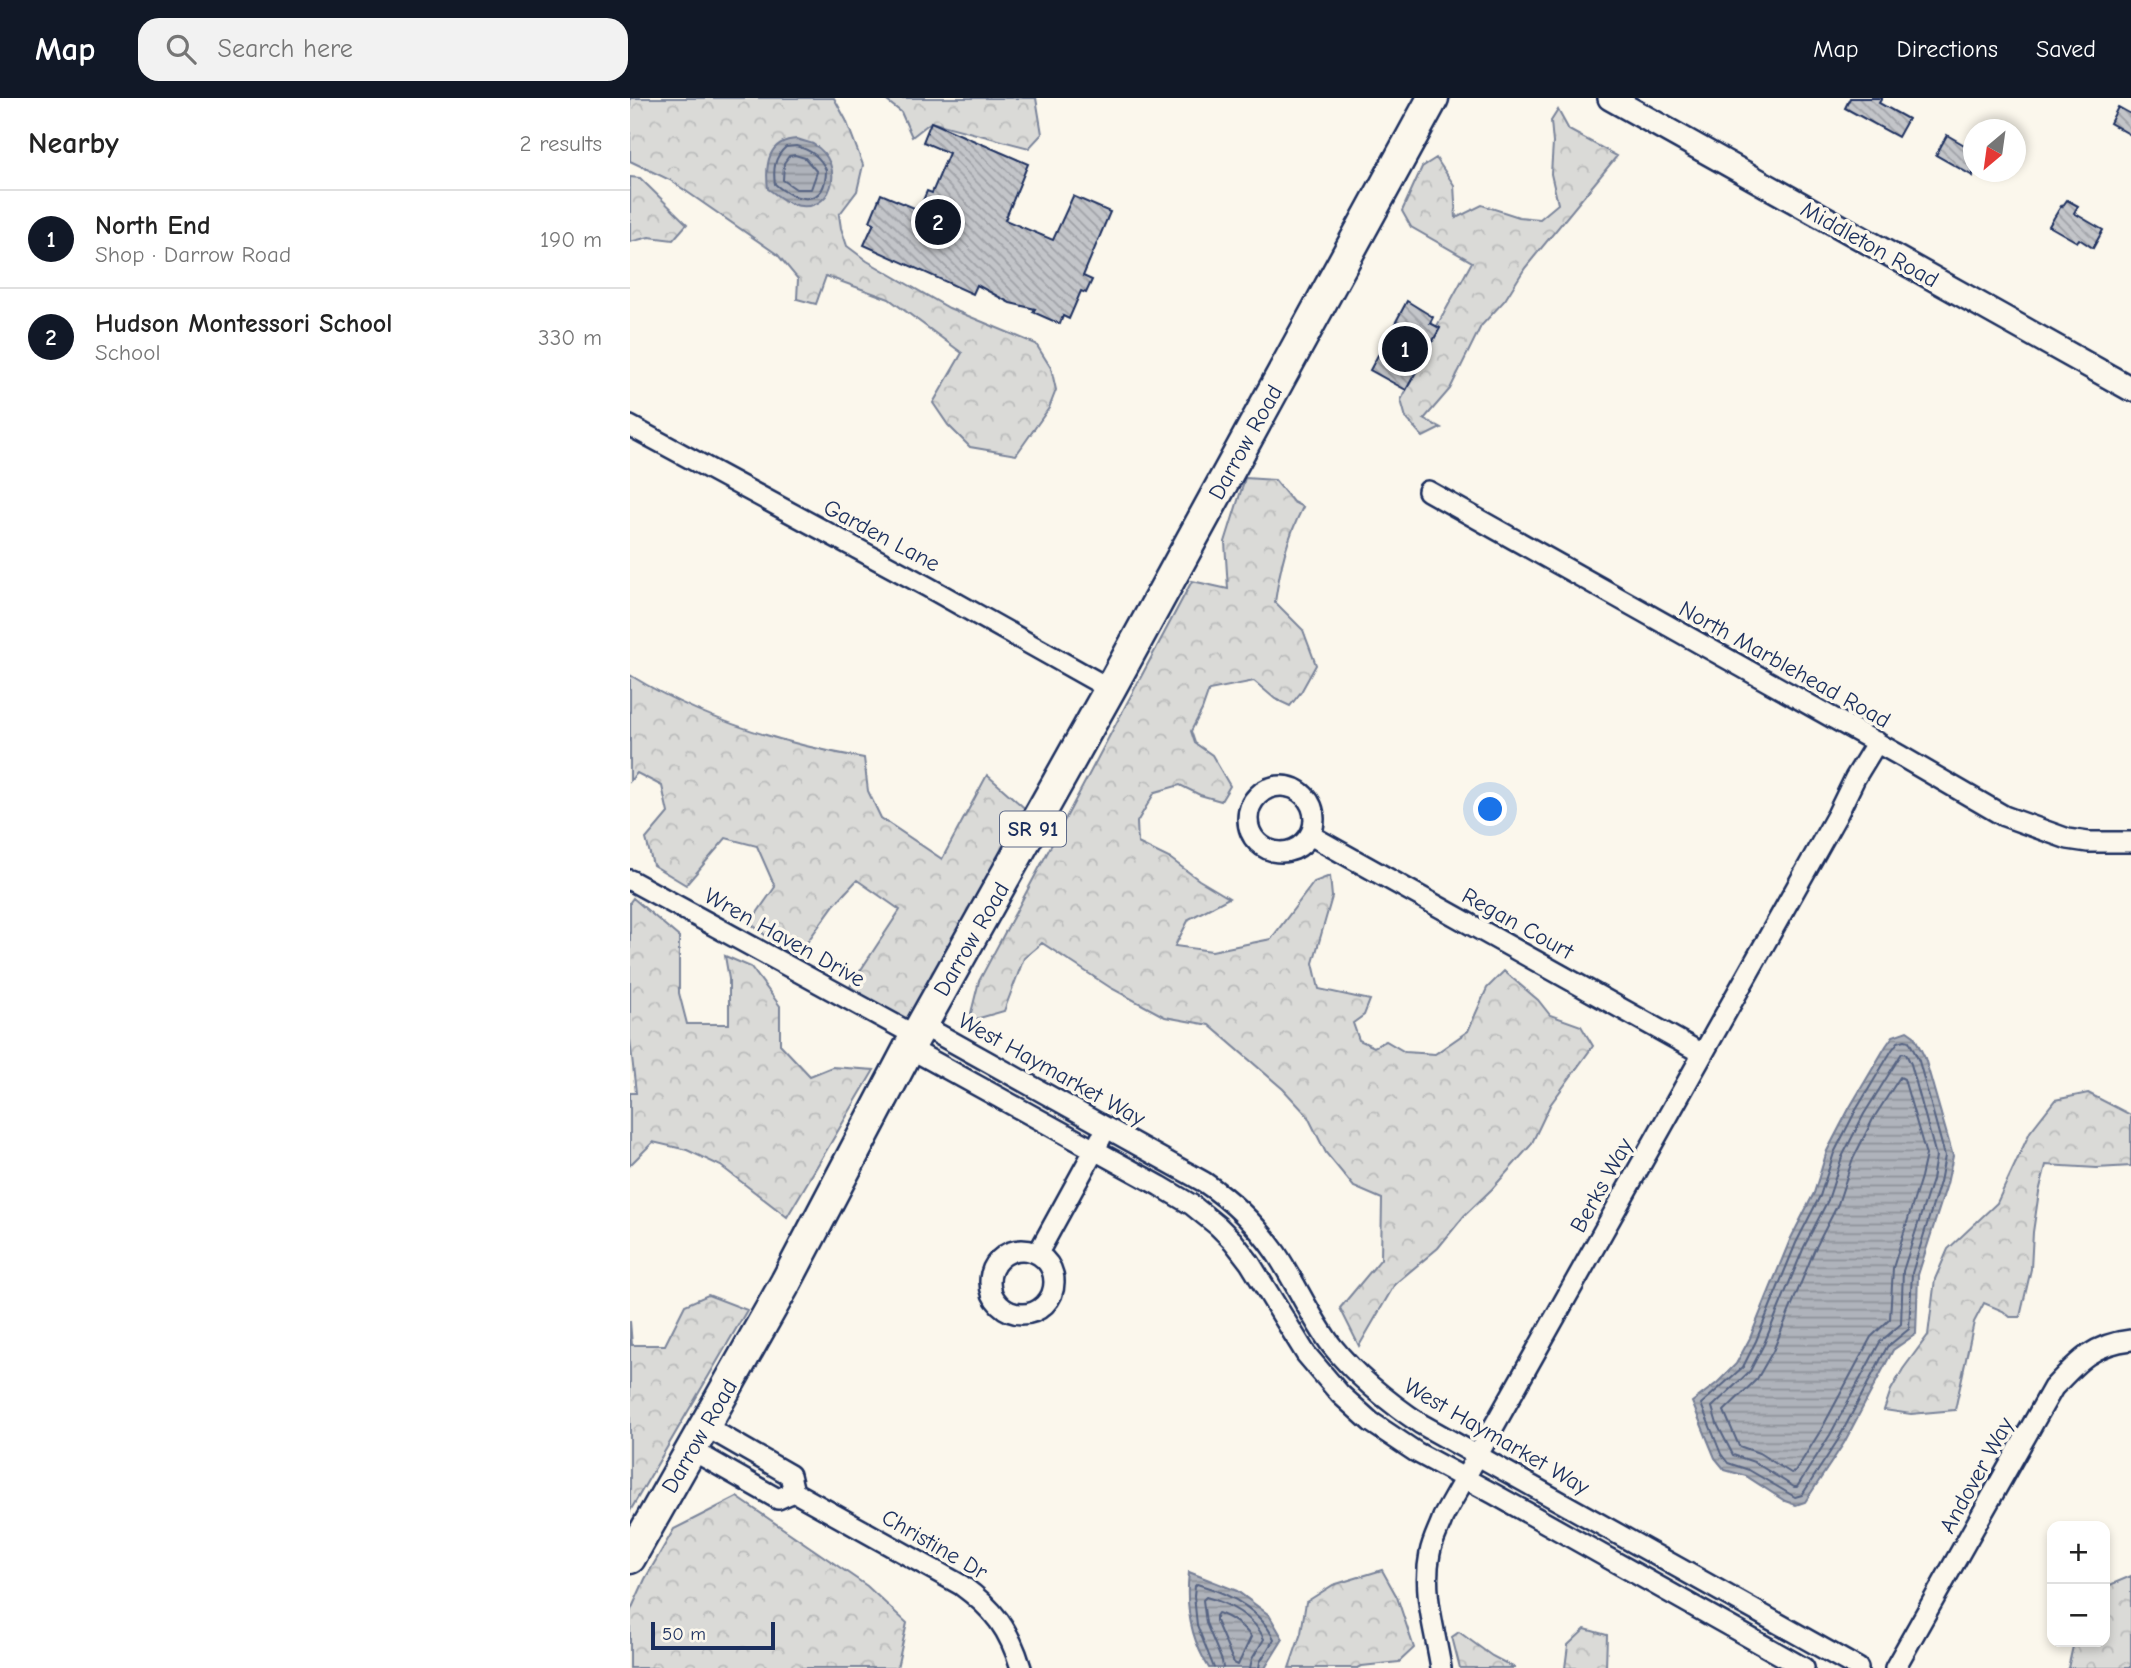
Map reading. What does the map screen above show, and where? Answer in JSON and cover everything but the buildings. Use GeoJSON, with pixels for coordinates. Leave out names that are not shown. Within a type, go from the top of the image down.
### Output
{"type":"FeatureCollection","features":[{"type":"Feature","properties":{"kind":"main road","name":"Darrow Road"},"geometry":{"type":"LineString","coordinates":[[630,1558],[786,1282],[916,1037],[1433,98]]}},
{"type":"Feature","properties":{"kind":"street","name":"Middleton Road"},"geometry":{"type":"LineString","coordinates":[[1610,98],[2131,389]]}},
{"type":"Feature","properties":{"kind":"street","name":"Garden Lane"},"geometry":{"type":"LineString","coordinates":[[630,426],[1110,689]]}},
{"type":"Feature","properties":{"kind":"street","name":"North Marblehead Road"},"geometry":{"type":"LineString","coordinates":[[1427,491],[2004,816],[2068,839],[2131,842]]}},
{"type":"Feature","properties":{"kind":"street","name":"Berks Way"},"geometry":{"type":"LineString","coordinates":[[1441,1668],[1427,1591],[1430,1553],[1443,1517],[1877,743]]}},
{"type":"Feature","properties":{"kind":"street","name":"Regan Court"},"geometry":{"type":"LineString","coordinates":[[1310,835],[1703,1055]]}},
{"type":"Feature","properties":{"kind":"street","name":"Wren Haven Drive"},"geometry":{"type":"LineString","coordinates":[[630,880],[916,1037]]}},
{"type":"Feature","properties":{"kind":"street","name":"West Haymarket Way"},"geometry":{"type":"LineString","coordinates":[[916,1037],[1107,1128],[1203,1182],[1237,1206],[1277,1255],[1331,1345],[1393,1405],[1422,1424],[1858,1668]]}},
{"type":"Feature","properties":{"kind":"street"},"geometry":{"type":"LineString","coordinates":[[916,1037],[1095,1149],[1192,1205],[1218,1226],[1250,1263],[1306,1354],[1340,1394],[1391,1437],[1804,1668]]}},
{"type":"Feature","properties":{"kind":"street"},"geometry":{"type":"LineString","coordinates":[[1038,1253],[1107,1128]]}},
{"type":"Feature","properties":{"kind":"street","name":"Andover Way"},"geometry":{"type":"LineString","coordinates":[[1895,1668],[2053,1388],[2079,1360],[2102,1347],[2131,1340]]}},
{"type":"Feature","properties":{"kind":"street","name":"Christine Dr"},"geometry":{"type":"LineString","coordinates":[[698,1438],[778,1499],[794,1492]]}},
{"type":"Feature","properties":{"kind":"street","name":"Christine Dr"},"geometry":{"type":"LineString","coordinates":[[698,1438],[790,1475],[794,1492],[961,1585],[983,1601],[1001,1623],[1014,1645],[1021,1668]]}},
{"type":"Feature","properties":{"kind":"green space"},"geometry":{"type":"Polygon","coordinates":[[[630,98],[834,98],[846,120],[863,165],[857,191],[839,215],[847,246],[867,261],[949,308],[1036,344],[1051,368],[1056,390],[1049,408],[1016,455],[970,447],[948,425],[933,403],[962,353],[889,299],[826,276],[816,304],[797,299],[798,279],[778,255],[670,180],[630,161],[630,98]]]}},
{"type":"Feature","properties":{"kind":"green space"},"geometry":{"type":"Polygon","coordinates":[[[883,98],[1036,98],[1042,134],[1029,148],[931,122],[912,137],[901,112],[883,98]]]}},
{"type":"Feature","properties":{"kind":"green space"},"geometry":{"type":"Polygon","coordinates":[[[1558,110],[1569,130],[1617,156],[1525,268],[1505,300],[1481,326],[1450,389],[1424,419],[1441,428],[1423,437],[1406,418],[1401,400],[1472,262],[1411,227],[1402,211],[1422,167],[1436,158],[1454,185],[1456,218],[1482,205],[1519,217],[1540,219],[1558,204],[1551,174],[1551,121],[1558,110]]]}},
{"type":"Feature","properties":{"kind":"green space"},"geometry":{"type":"Polygon","coordinates":[[[630,177],[640,178],[687,224],[673,240],[649,237],[630,242],[630,177]]]}},
{"type":"Feature","properties":{"kind":"green space"},"geometry":{"type":"Polygon","coordinates":[[[1245,478],[1275,480],[1293,502],[1303,507],[1285,553],[1275,602],[1303,630],[1316,665],[1290,706],[1275,699],[1254,681],[1209,690],[1191,731],[1195,743],[1212,755],[1230,786],[1221,801],[1180,785],[1155,792],[1137,822],[1138,843],[1171,859],[1229,898],[1189,919],[1175,946],[1212,951],[1271,939],[1314,882],[1330,876],[1332,897],[1313,963],[1319,989],[1370,1000],[1364,1015],[1353,1023],[1359,1040],[1374,1047],[1386,1041],[1405,1052],[1435,1054],[1468,1031],[1487,988],[1504,971],[1538,1000],[1550,1015],[1581,1026],[1593,1046],[1550,1105],[1531,1145],[1464,1216],[1438,1248],[1395,1284],[1359,1346],[1340,1308],[1381,1259],[1382,1199],[1354,1187],[1326,1153],[1307,1115],[1283,1089],[1209,1025],[1165,1017],[1111,988],[1042,943],[1024,958],[1004,1011],[969,1021],[979,981],[1192,581],[1228,589],[1225,542],[1245,478]]]}},
{"type":"Feature","properties":{"kind":"green space"},"geometry":{"type":"Polygon","coordinates":[[[630,675],[685,705],[743,728],[864,758],[868,791],[881,818],[942,859],[987,775],[1038,820],[916,1036],[849,988],[900,910],[857,880],[834,905],[795,959],[750,923],[775,887],[757,846],[726,838],[686,885],[653,865],[646,839],[668,813],[662,786],[637,773],[630,781],[630,675]]]}},
{"type":"Feature","properties":{"kind":"green space"},"geometry":{"type":"Polygon","coordinates":[[[633,898],[679,937],[679,993],[687,1024],[729,1024],[729,979],[725,956],[751,967],[780,1006],[780,1044],[810,1076],[832,1067],[874,1070],[787,1217],[721,1166],[687,1150],[653,1142],[630,1165],[630,1093],[636,1093],[630,1039],[630,902],[633,898]]]}},
{"type":"Feature","properties":{"kind":"green space"},"geometry":{"type":"Polygon","coordinates":[[[2088,1093],[2131,1115],[2131,1166],[2097,1168],[2046,1165],[2033,1232],[2031,1269],[2020,1317],[2010,1317],[1984,1303],[1974,1322],[1955,1410],[1911,1414],[1884,1410],[1903,1369],[1928,1335],[1935,1279],[1948,1249],[1997,1203],[2030,1132],[2055,1100],[2088,1093]]]}},
{"type":"Feature","properties":{"kind":"green space"},"geometry":{"type":"Polygon","coordinates":[[[708,1295],[747,1310],[630,1511],[630,1321],[632,1345],[665,1345],[685,1305],[708,1295]]]}},
{"type":"Feature","properties":{"kind":"green space"},"geometry":{"type":"Polygon","coordinates":[[[737,1497],[867,1586],[907,1623],[897,1668],[630,1668],[630,1612],[645,1579],[674,1529],[737,1497]]]}},
{"type":"Feature","properties":{"kind":"green space"},"geometry":{"type":"Polygon","coordinates":[[[1382,1570],[1397,1597],[1414,1648],[1399,1662],[1358,1668],[1289,1668],[1301,1633],[1306,1602],[1333,1585],[1382,1570]]]}},
{"type":"Feature","properties":{"kind":"green space"},"geometry":{"type":"Polygon","coordinates":[[[2131,1576],[2131,1668],[2068,1668],[2073,1647],[2110,1647],[2110,1585],[2131,1576]]]}},
{"type":"Feature","properties":{"kind":"green space"},"geometry":{"type":"Polygon","coordinates":[[[1585,1629],[1607,1635],[1606,1668],[1565,1668],[1568,1645],[1585,1629]]]}},
{"type":"Feature","properties":{"kind":"green space"},"geometry":{"type":"Polygon","coordinates":[[[1459,1632],[1492,1656],[1515,1668],[1460,1668],[1452,1637],[1459,1632]]]}},
{"type":"Feature","properties":{"kind":"water"},"geometry":{"type":"Polygon","coordinates":[[[797,139],[813,144],[824,153],[832,175],[831,187],[825,196],[817,203],[806,206],[789,203],[768,189],[770,155],[780,144],[797,139]]]}},
{"type":"Feature","properties":{"kind":"water"},"geometry":{"type":"Polygon","coordinates":[[[1907,1031],[1914,1036],[1925,1058],[1953,1156],[1947,1184],[1918,1275],[1916,1334],[1893,1350],[1844,1443],[1805,1502],[1796,1505],[1746,1476],[1725,1470],[1715,1458],[1692,1402],[1736,1364],[1750,1338],[1790,1240],[1814,1193],[1827,1151],[1886,1046],[1893,1036],[1907,1031]]]}},
{"type":"Feature","properties":{"kind":"water"},"geometry":{"type":"Polygon","coordinates":[[[1189,1572],[1237,1591],[1269,1615],[1283,1639],[1265,1668],[1209,1668],[1197,1645],[1190,1622],[1189,1572]]]}},
{"type":"Feature","properties":{"kind":"place","name":"Hudson Montessori School"},"geometry":{"type":"Point","coordinates":[938,222]}},
{"type":"Feature","properties":{"kind":"place","name":"North End"},"geometry":{"type":"Point","coordinates":[1405,349]}}]}
